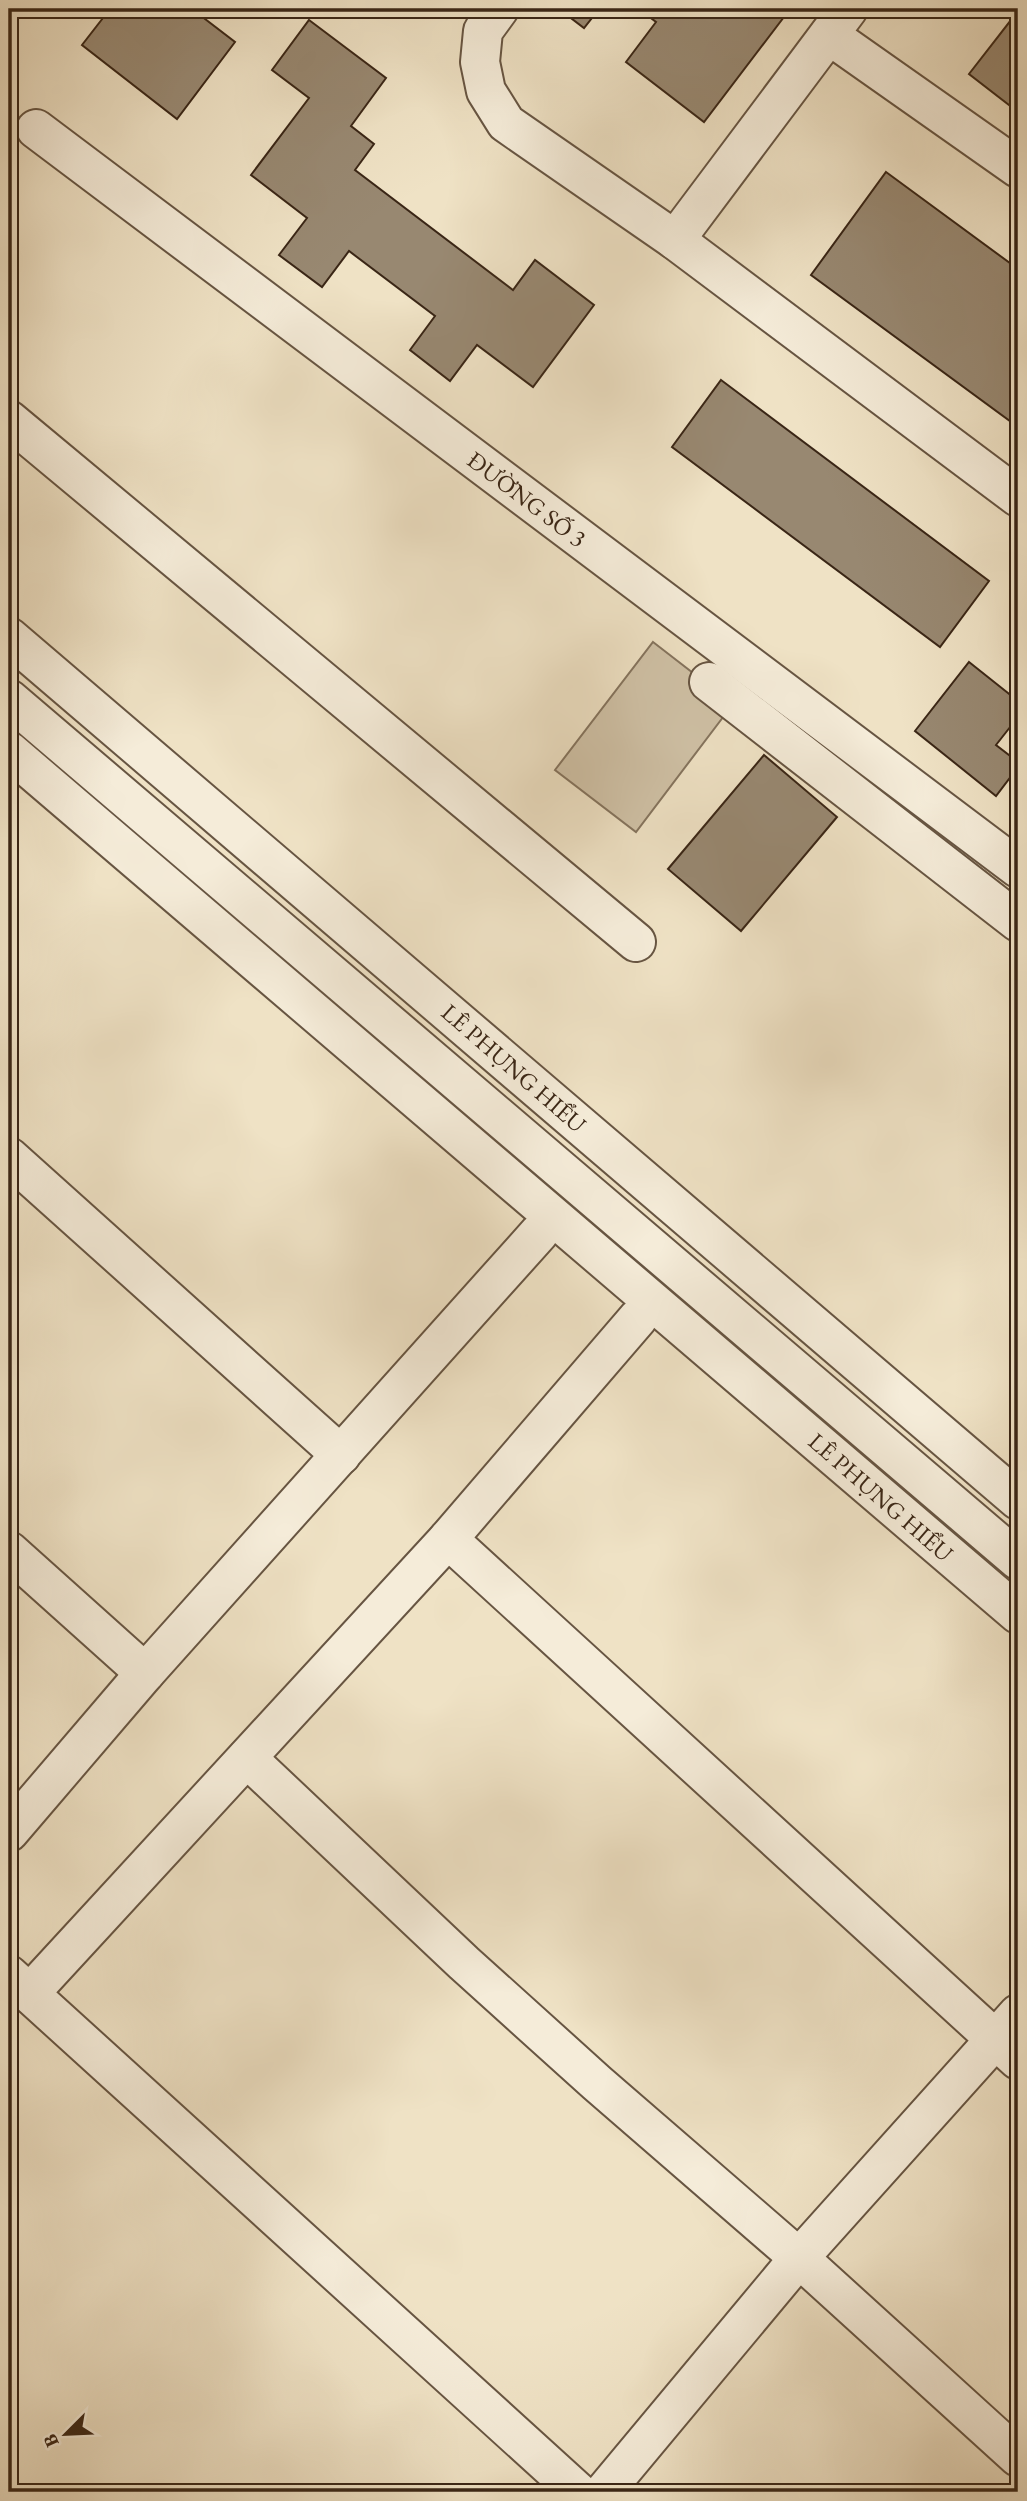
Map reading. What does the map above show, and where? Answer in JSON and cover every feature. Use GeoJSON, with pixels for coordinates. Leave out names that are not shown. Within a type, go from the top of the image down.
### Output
{"type":"FeatureCollection","features":[{"type":"Feature","properties":{"kind":"street"},"geometry":{"type":"LineString","coordinates":[[499,9],[483,31],[480,62],[486,91],[506,123],[675,240],[1018,497]]}},
{"type":"Feature","properties":{"kind":"street"},"geometry":{"type":"LineString","coordinates":[[675,240],[839,22],[1018,167]]}},
{"type":"Feature","properties":{"kind":"street","name":"ĐƯỜNG SỐ 3"},"geometry":{"type":"LineString","coordinates":[[36,129],[1018,868]]}},
{"type":"Feature","properties":{"kind":"street"},"geometry":{"type":"LineString","coordinates":[[9,420],[636,942]]}},
{"type":"Feature","properties":{"kind":"street","name":"LÊ PHỤNG HIỂU"},"geometry":{"type":"LineString","coordinates":[[9,637],[1018,1500]]}},
{"type":"Feature","properties":{"kind":"street"},"geometry":{"type":"LineString","coordinates":[[709,682],[1018,922]]}},
{"type":"Feature","properties":{"kind":"street","name":"LÊ PHỤNG HIỂU"},"geometry":{"type":"LineString","coordinates":[[9,699],[1018,1560]]}},
{"type":"Feature","properties":{"kind":"street","name":"LÊ PHỤNG HIỂU"},"geometry":{"type":"LineString","coordinates":[[9,751],[1018,1614]]}},
{"type":"Feature","properties":{"kind":"street","name":"LÊ PHỤNG HIỂU"},"geometry":{"type":"LineString","coordinates":[[9,781],[1018,1643]]}},
{"type":"Feature","properties":{"kind":"street"},"geometry":{"type":"LineString","coordinates":[[9,1157],[341,1455]]}},
{"type":"Feature","properties":{"kind":"street"},"geometry":{"type":"LineString","coordinates":[[9,1832],[145,1673],[539,1233]]}},
{"type":"Feature","properties":{"kind":"street"},"geometry":{"type":"LineString","coordinates":[[578,2492],[19,1984],[247,1758],[448,1539],[638,1318]]}},
{"type":"Feature","properties":{"kind":"street"},"geometry":{"type":"LineString","coordinates":[[448,1539],[1011,2038],[799,2258],[604,2492]]}},
{"type":"Feature","properties":{"kind":"street"},"geometry":{"type":"LineString","coordinates":[[9,1551],[145,1673]]}},
{"type":"Feature","properties":{"kind":"street"},"geometry":{"type":"LineString","coordinates":[[247,1758],[597,2083],[799,2258],[1018,2457]]}},
{"type":"Feature","properties":{"kind":"shaded area"},"geometry":{"type":"Polygon","coordinates":[[[653,642],[733,704],[636,832],[555,770],[653,642]]]}},
{"type":"Feature","properties":{"kind":"building"},"geometry":{"type":"Polygon","coordinates":[[[110,9],[192,9],[235,42],[177,119],[82,45],[110,9]]]}},
{"type":"Feature","properties":{"kind":"building"},"geometry":{"type":"Polygon","coordinates":[[[559,9],[599,9],[584,28],[559,9]]]}},
{"type":"Feature","properties":{"kind":"building"},"geometry":{"type":"Polygon","coordinates":[[[639,9],[790,9],[704,122],[626,62],[656,22],[639,9]]]}},
{"type":"Feature","properties":{"kind":"building"},"geometry":{"type":"Polygon","coordinates":[[[1018,11],[1018,112],[969,74],[1018,11]]]}},
{"type":"Feature","properties":{"kind":"building"},"geometry":{"type":"Polygon","coordinates":[[[309,20],[386,78],[351,126],[374,144],[355,170],[513,290],[535,260],[594,305],[533,387],[477,345],[450,381],[410,350],[435,316],[349,251],[322,287],[279,255],[307,218],[251,175],[309,98],[272,70],[309,20]]]}},
{"type":"Feature","properties":{"kind":"building"},"geometry":{"type":"Polygon","coordinates":[[[886,172],[1018,269],[1018,427],[811,275],[886,172]]]}},
{"type":"Feature","properties":{"kind":"building"},"geometry":{"type":"Polygon","coordinates":[[[721,380],[989,581],[940,647],[672,447],[721,380]]]}},
{"type":"Feature","properties":{"kind":"building"},"geometry":{"type":"Polygon","coordinates":[[[969,662],[1018,701],[1018,717],[996,745],[1018,762],[1018,767],[996,796],[915,731],[969,662]]]}},
{"type":"Feature","properties":{"kind":"building"},"geometry":{"type":"Polygon","coordinates":[[[764,755],[837,817],[741,931],[668,869],[764,755]]]}}]}
